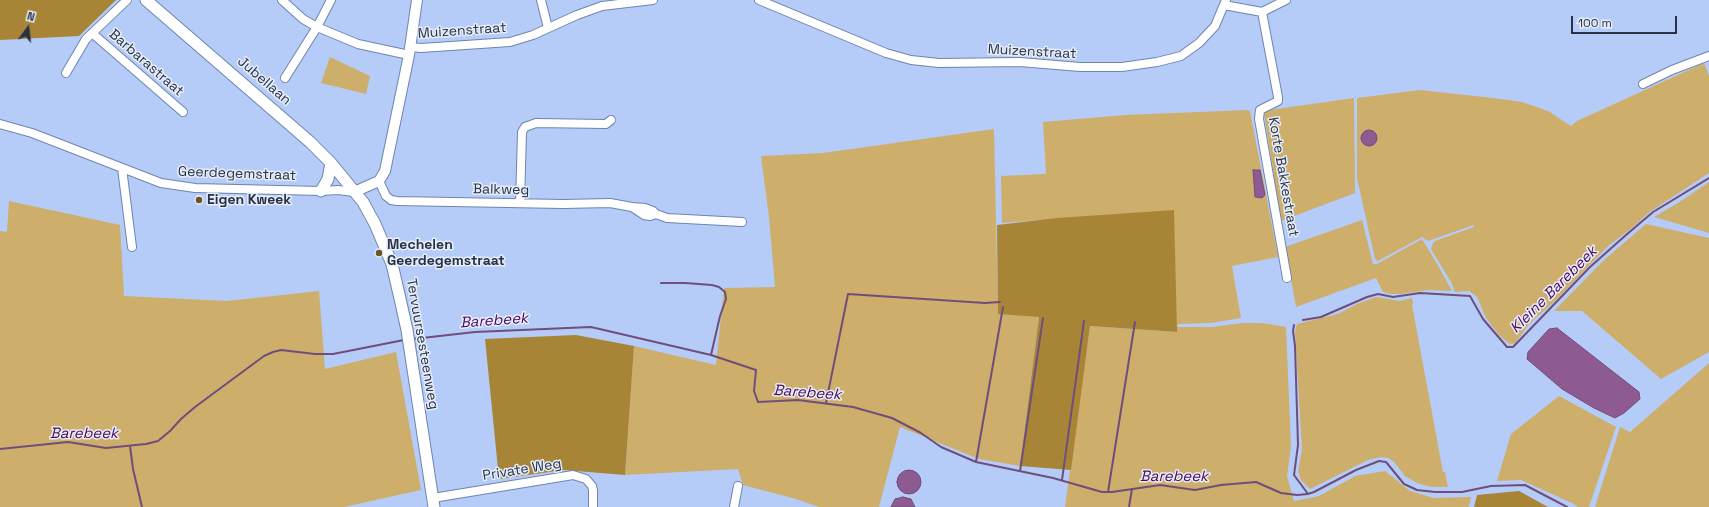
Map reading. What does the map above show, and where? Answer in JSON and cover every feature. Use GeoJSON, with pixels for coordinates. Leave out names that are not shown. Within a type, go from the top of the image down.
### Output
{"type":"FeatureCollection","features":[{"type":"Feature","properties":{"kind":"main road","name":"Jubellaan"},"geometry":{"type":"LineString","coordinates":[[146,0],[310,142],[331,163],[354,192]]}},
{"type":"Feature","properties":{"kind":"main road"},"geometry":{"type":"LineString","coordinates":[[321,191],[329,176],[331,163]]}},
{"type":"Feature","properties":{"kind":"main road","name":"Tervuursesteenweg"},"geometry":{"type":"LineString","coordinates":[[354,192],[363,202],[375,224],[392,264],[407,330],[434,503]]}},
{"type":"Feature","properties":{"kind":"street","name":"Barbarastraat"},"geometry":{"type":"LineString","coordinates":[[66,73],[86,39],[127,0]]}},
{"type":"Feature","properties":{"kind":"street","name":"Muizenstraat"},"geometry":{"type":"LineString","coordinates":[[282,0],[303,20],[358,44],[410,51],[421,48],[510,42],[602,6],[653,0]]}},
{"type":"Feature","properties":{"kind":"street"},"geometry":{"type":"LineString","coordinates":[[285,78],[331,0]]}},
{"type":"Feature","properties":{"kind":"street"},"geometry":{"type":"LineString","coordinates":[[354,192],[379,181],[385,171],[410,51],[417,0]]}},
{"type":"Feature","properties":{"kind":"street"},"geometry":{"type":"LineString","coordinates":[[541,0],[548,28]]}},
{"type":"Feature","properties":{"kind":"street","name":"Muizenstraat"},"geometry":{"type":"LineString","coordinates":[[759,0],[886,52],[911,60],[940,63],[1020,62],[1080,67],[1122,67],[1156,62],[1180,56],[1199,43],[1215,26],[1225,2]]}},
{"type":"Feature","properties":{"kind":"street"},"geometry":{"type":"LineString","coordinates":[[1225,2],[1262,12],[1286,0]]}},
{"type":"Feature","properties":{"kind":"street","name":"Korte Bakkestraat"},"geometry":{"type":"LineString","coordinates":[[1262,12],[1278,102],[1260,110],[1258,119],[1287,278]]}},
{"type":"Feature","properties":{"kind":"street","name":"Barbarastraat"},"geometry":{"type":"LineString","coordinates":[[92,33],[183,112]]}},
{"type":"Feature","properties":{"kind":"street"},"geometry":{"type":"LineString","coordinates":[[1643,84],[1672,70],[1709,56]]}},
{"type":"Feature","properties":{"kind":"street"},"geometry":{"type":"LineString","coordinates":[[520,204],[522,132],[525,127],[536,123],[606,124],[611,120]]}},
{"type":"Feature","properties":{"kind":"street","name":"Geerdegemstraat"},"geometry":{"type":"LineString","coordinates":[[0,124],[32,133],[161,183],[194,188],[321,191],[338,190],[354,192]]}},
{"type":"Feature","properties":{"kind":"street"},"geometry":{"type":"LineString","coordinates":[[122,168],[132,246]]}},
{"type":"Feature","properties":{"kind":"street","name":"Balkweg"},"geometry":{"type":"LineString","coordinates":[[379,181],[386,196],[390,200],[397,201],[520,204],[610,202],[632,207],[644,215],[650,216],[656,214],[667,218],[742,222]]}},
{"type":"Feature","properties":{"kind":"street","name":"Private Weg"},"geometry":{"type":"LineString","coordinates":[[434,503],[572,475],[586,479],[592,486],[593,507]]}},
{"type":"Feature","properties":{"kind":"street"},"geometry":{"type":"LineString","coordinates":[[734,507],[738,486]]}},
{"type":"Feature","properties":{"kind":"shaded area"},"geometry":{"type":"Polygon","coordinates":[[[0,0],[116,0],[79,36],[0,40],[0,0]]]}},
{"type":"Feature","properties":{"kind":"shaded area"},"geometry":{"type":"Polygon","coordinates":[[[330,57],[370,76],[366,94],[321,83],[330,57]]]}},
{"type":"Feature","properties":{"kind":"shaded area"},"geometry":{"type":"Polygon","coordinates":[[[1704,63],[1709,76],[1709,173],[1648,213],[1633,227],[1608,246],[1555,301],[1530,323],[1515,343],[1511,344],[1507,342],[1499,335],[1486,318],[1477,297],[1469,291],[1455,292],[1451,282],[1431,249],[1435,241],[1474,227],[1474,225],[1428,241],[1422,237],[1378,261],[1375,259],[1357,178],[1357,98],[1420,90],[1493,98],[1522,102],[1548,111],[1571,126],[1577,121],[1704,63]]]}},
{"type":"Feature","properties":{"kind":"shaded area"},"geometry":{"type":"Polygon","coordinates":[[[1354,98],[1355,193],[1281,221],[1264,113],[1276,109],[1354,98]]]}},
{"type":"Feature","properties":{"kind":"shaded area"},"geometry":{"type":"Polygon","coordinates":[[[1250,111],[1278,257],[1232,266],[1241,318],[1211,323],[1178,324],[1177,327],[1212,327],[1242,323],[1262,323],[1286,327],[1291,447],[1287,476],[1294,501],[1319,496],[1355,476],[1385,471],[1410,491],[1434,498],[1471,497],[1469,507],[1065,507],[1090,326],[1177,332],[1134,213],[1002,223],[1001,176],[1046,174],[1043,122],[1125,115],[1250,111]]]}},
{"type":"Feature","properties":{"kind":"shaded area"},"geometry":{"type":"Polygon","coordinates":[[[994,129],[998,314],[1039,316],[1020,466],[979,459],[900,427],[879,507],[819,507],[796,499],[743,485],[738,469],[625,475],[634,346],[716,365],[724,288],[775,287],[769,217],[761,156],[823,153],[994,129]]]}},
{"type":"Feature","properties":{"kind":"shaded area"},"geometry":{"type":"Polygon","coordinates":[[[1366,130],[1372,130],[1377,135],[1375,144],[1372,146],[1366,146],[1361,141],[1361,135],[1366,130]]]}},
{"type":"Feature","properties":{"kind":"shaded area"},"geometry":{"type":"Polygon","coordinates":[[[1253,170],[1260,170],[1265,195],[1262,198],[1255,197],[1253,170]]]}},
{"type":"Feature","properties":{"kind":"shaded area"},"geometry":{"type":"Polygon","coordinates":[[[1709,182],[1709,233],[1654,217],[1678,203],[1709,182]]]}},
{"type":"Feature","properties":{"kind":"shaded area"},"geometry":{"type":"Polygon","coordinates":[[[9,201],[120,225],[124,296],[227,301],[319,291],[325,369],[396,352],[421,490],[344,507],[0,507],[0,231],[7,232],[9,201]]]}},
{"type":"Feature","properties":{"kind":"shaded area"},"geometry":{"type":"Polygon","coordinates":[[[1174,210],[1177,332],[1090,326],[1071,470],[1020,466],[1039,317],[998,314],[997,225],[1057,218],[1174,210]]]}},
{"type":"Feature","properties":{"kind":"shaded area"},"geometry":{"type":"Polygon","coordinates":[[[1362,220],[1373,264],[1377,264],[1422,239],[1451,291],[1428,290],[1391,294],[1383,292],[1376,278],[1296,307],[1285,247],[1362,220]]]}},
{"type":"Feature","properties":{"kind":"shaded area"},"geometry":{"type":"Polygon","coordinates":[[[1646,224],[1709,238],[1709,352],[1661,379],[1582,311],[1554,311],[1604,260],[1646,224]]]}},
{"type":"Feature","properties":{"kind":"shaded area"},"geometry":{"type":"Polygon","coordinates":[[[1376,297],[1400,301],[1412,298],[1412,305],[1443,472],[1445,472],[1448,487],[1431,487],[1417,483],[1405,476],[1394,462],[1388,458],[1381,457],[1368,460],[1310,489],[1301,480],[1298,471],[1302,449],[1295,332],[1297,324],[1338,314],[1357,304],[1376,297]]]}},
{"type":"Feature","properties":{"kind":"shaded area"},"geometry":{"type":"Polygon","coordinates":[[[1557,328],[1639,392],[1640,399],[1624,413],[1615,418],[1594,408],[1562,389],[1527,359],[1528,352],[1549,329],[1557,328]]]}},
{"type":"Feature","properties":{"kind":"shaded area"},"geometry":{"type":"Polygon","coordinates":[[[576,335],[634,346],[625,475],[564,470],[499,479],[485,339],[576,335]]]}},
{"type":"Feature","properties":{"kind":"shaded area"},"geometry":{"type":"Polygon","coordinates":[[[1709,363],[1709,507],[1595,507],[1620,427],[1630,432],[1709,363]]]}},
{"type":"Feature","properties":{"kind":"shaded area"},"geometry":{"type":"Polygon","coordinates":[[[1559,396],[1616,427],[1589,507],[1578,507],[1521,480],[1497,481],[1511,434],[1559,396]]]}},
{"type":"Feature","properties":{"kind":"shaded area"},"geometry":{"type":"Polygon","coordinates":[[[909,470],[918,473],[921,482],[918,491],[909,494],[900,491],[897,482],[900,473],[909,470]]]}},
{"type":"Feature","properties":{"kind":"shaded area"},"geometry":{"type":"Polygon","coordinates":[[[1519,491],[1548,507],[1474,507],[1477,495],[1519,491]]]}},
{"type":"Feature","properties":{"kind":"shaded area"},"geometry":{"type":"Polygon","coordinates":[[[903,497],[911,499],[915,507],[891,507],[895,499],[903,497]]]}},
{"type":"Feature","properties":{"kind":"waterway","name":"Kleine Barebeek"},"geometry":{"type":"LineString","coordinates":[[1303,320],[1321,317],[1367,297],[1378,294],[1393,297],[1420,293],[1470,296],[1483,319],[1507,347],[1513,347],[1590,267],[1626,235],[1653,212],[1709,178]]}},
{"type":"Feature","properties":{"kind":"waterway"},"geometry":{"type":"LineString","coordinates":[[661,283],[712,285],[719,287],[725,292],[726,299],[720,316],[711,355]]}},
{"type":"Feature","properties":{"kind":"waterway"},"geometry":{"type":"LineString","coordinates":[[826,403],[848,294],[985,303],[1000,302]]}},
{"type":"Feature","properties":{"kind":"waterway"},"geometry":{"type":"LineString","coordinates":[[976,462],[1003,307]]}},
{"type":"Feature","properties":{"kind":"waterway"},"geometry":{"type":"LineString","coordinates":[[1020,471],[1043,318]]}},
{"type":"Feature","properties":{"kind":"waterway"},"geometry":{"type":"LineString","coordinates":[[1062,480],[1084,321]]}},
{"type":"Feature","properties":{"kind":"waterway"},"geometry":{"type":"LineString","coordinates":[[1108,492],[1135,322]]}},
{"type":"Feature","properties":{"kind":"waterway"},"geometry":{"type":"LineString","coordinates":[[1294,325],[1298,445],[1294,475],[1308,494]]}},
{"type":"Feature","properties":{"kind":"waterway","name":"Barebeek"},"geometry":{"type":"LineString","coordinates":[[413,339],[475,332],[591,327],[711,355],[756,370],[754,391],[758,402],[798,400],[853,407],[892,418],[921,433],[941,447],[976,462],[1053,478],[1102,492],[1160,485],[1195,490],[1221,485],[1256,482],[1281,493],[1297,495],[1308,494],[1356,470],[1379,461],[1386,462],[1404,484],[1417,490],[1462,492],[1491,486],[1525,485],[1567,507]]}},
{"type":"Feature","properties":{"kind":"waterway","name":"Barebeek"},"geometry":{"type":"LineString","coordinates":[[0,449],[68,442],[106,448],[146,444],[158,441],[195,407],[264,356],[273,352],[281,350],[315,354],[333,354],[404,340]]}},
{"type":"Feature","properties":{"kind":"waterway"},"geometry":{"type":"LineString","coordinates":[[130,446],[133,469],[142,507]]}},
{"type":"Feature","properties":{"kind":"waterway"},"geometry":{"type":"LineString","coordinates":[[1129,507],[1132,489]]}},
{"type":"Feature","properties":{"kind":"place","name":"Eigen Kweek"},"geometry":{"type":"Point","coordinates":[199,200]}},
{"type":"Feature","properties":{"kind":"place","name":"Mechelen Geerdegemstraat"},"geometry":{"type":"Point","coordinates":[379,253]}}]}
